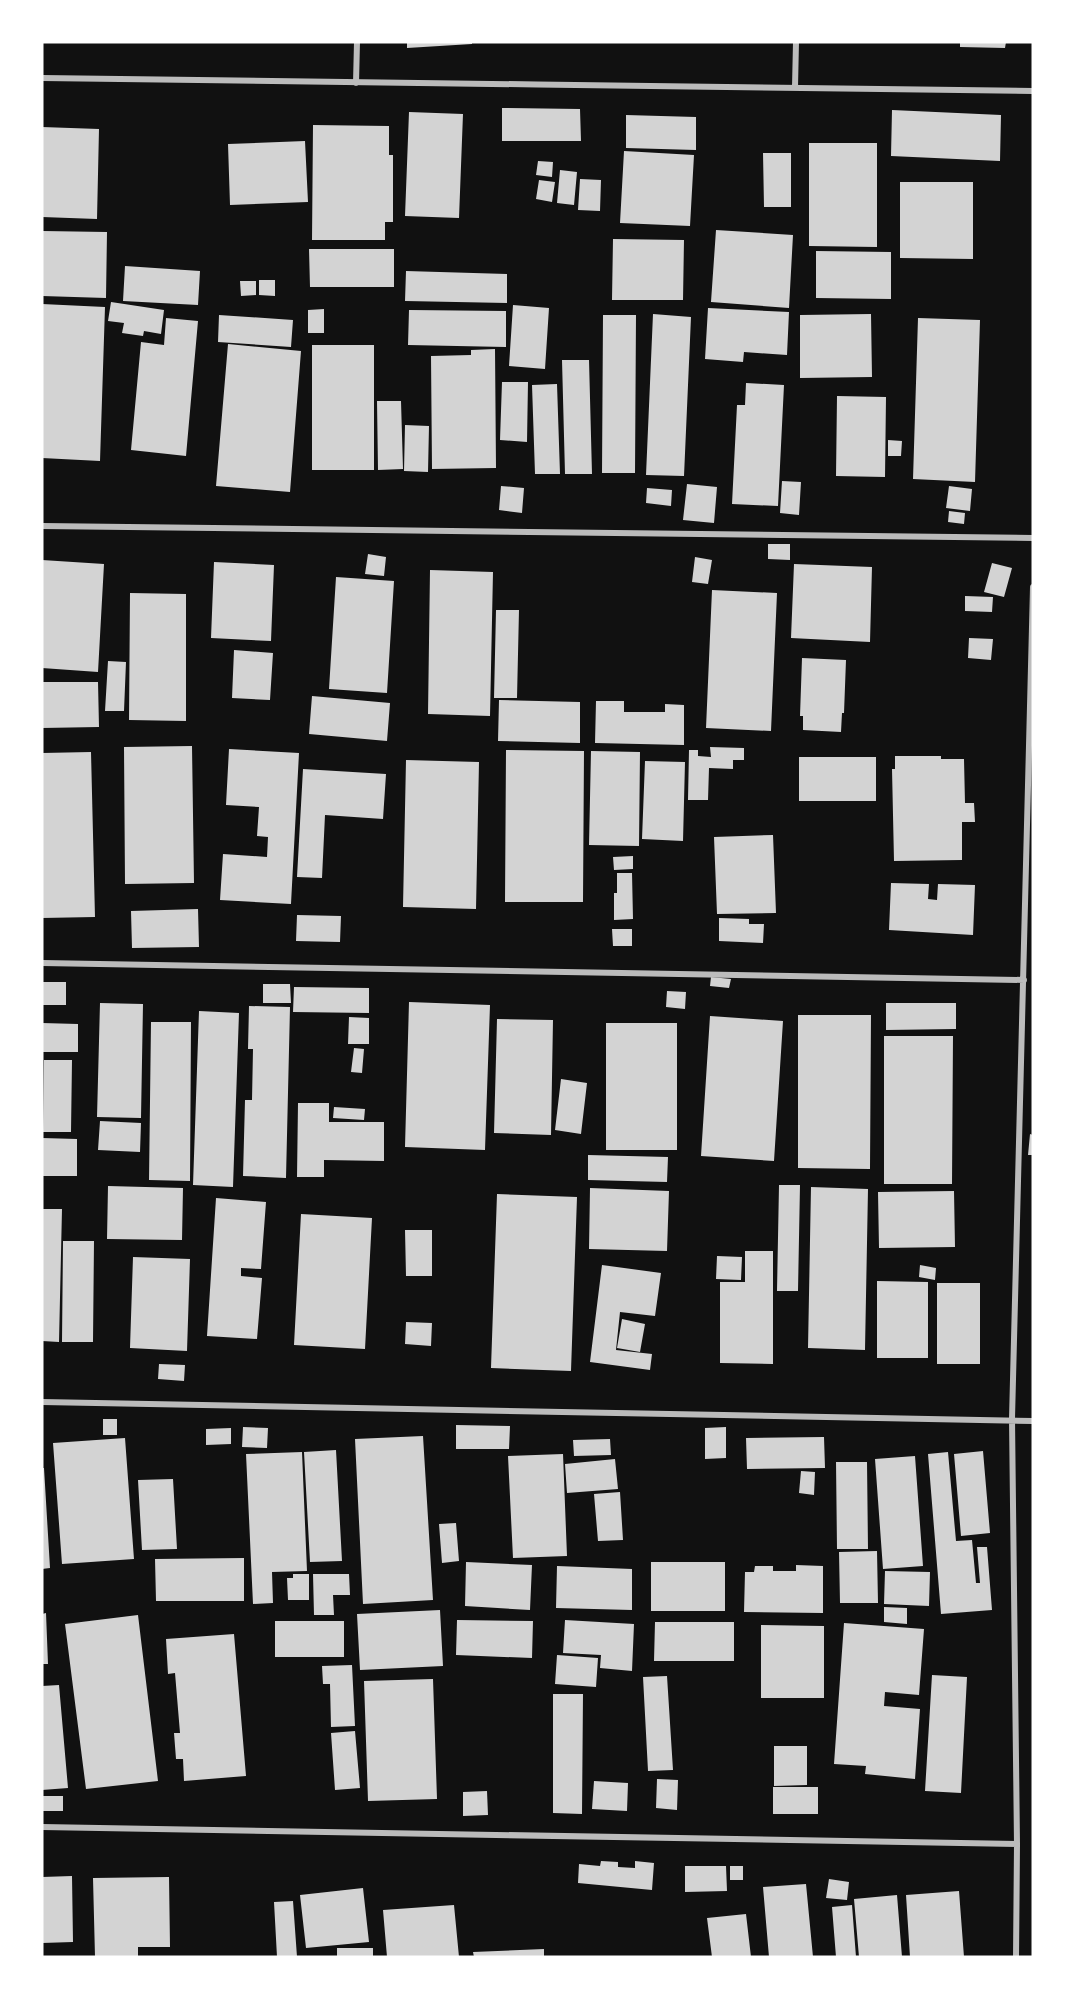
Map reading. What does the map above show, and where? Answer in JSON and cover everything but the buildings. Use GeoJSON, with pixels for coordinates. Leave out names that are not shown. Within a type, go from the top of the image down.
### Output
{"type":"FeatureCollection","features":[{"type":"Feature","properties":{"kind":"street"},"geometry":{"type":"LineString","coordinates":[[356,83],[357,42]]}},
{"type":"Feature","properties":{"kind":"street"},"geometry":{"type":"LineString","coordinates":[[795,87],[796,42]]}},
{"type":"Feature","properties":{"kind":"street"},"geometry":{"type":"LineString","coordinates":[[42,78],[1033,91]]}},
{"type":"Feature","properties":{"kind":"street"},"geometry":{"type":"LineString","coordinates":[[42,526],[1033,538]]}},
{"type":"Feature","properties":{"kind":"street"},"geometry":{"type":"LineString","coordinates":[[1016,1957],[1017,1844],[1012,1419],[1033,587]]}},
{"type":"Feature","properties":{"kind":"street"},"geometry":{"type":"LineString","coordinates":[[42,963],[1024,980]]}},
{"type":"Feature","properties":{"kind":"street"},"geometry":{"type":"LineString","coordinates":[[42,1402],[1033,1420]]}},
{"type":"Feature","properties":{"kind":"street"},"geometry":{"type":"LineString","coordinates":[[42,1827],[1017,1844]]}}]}
